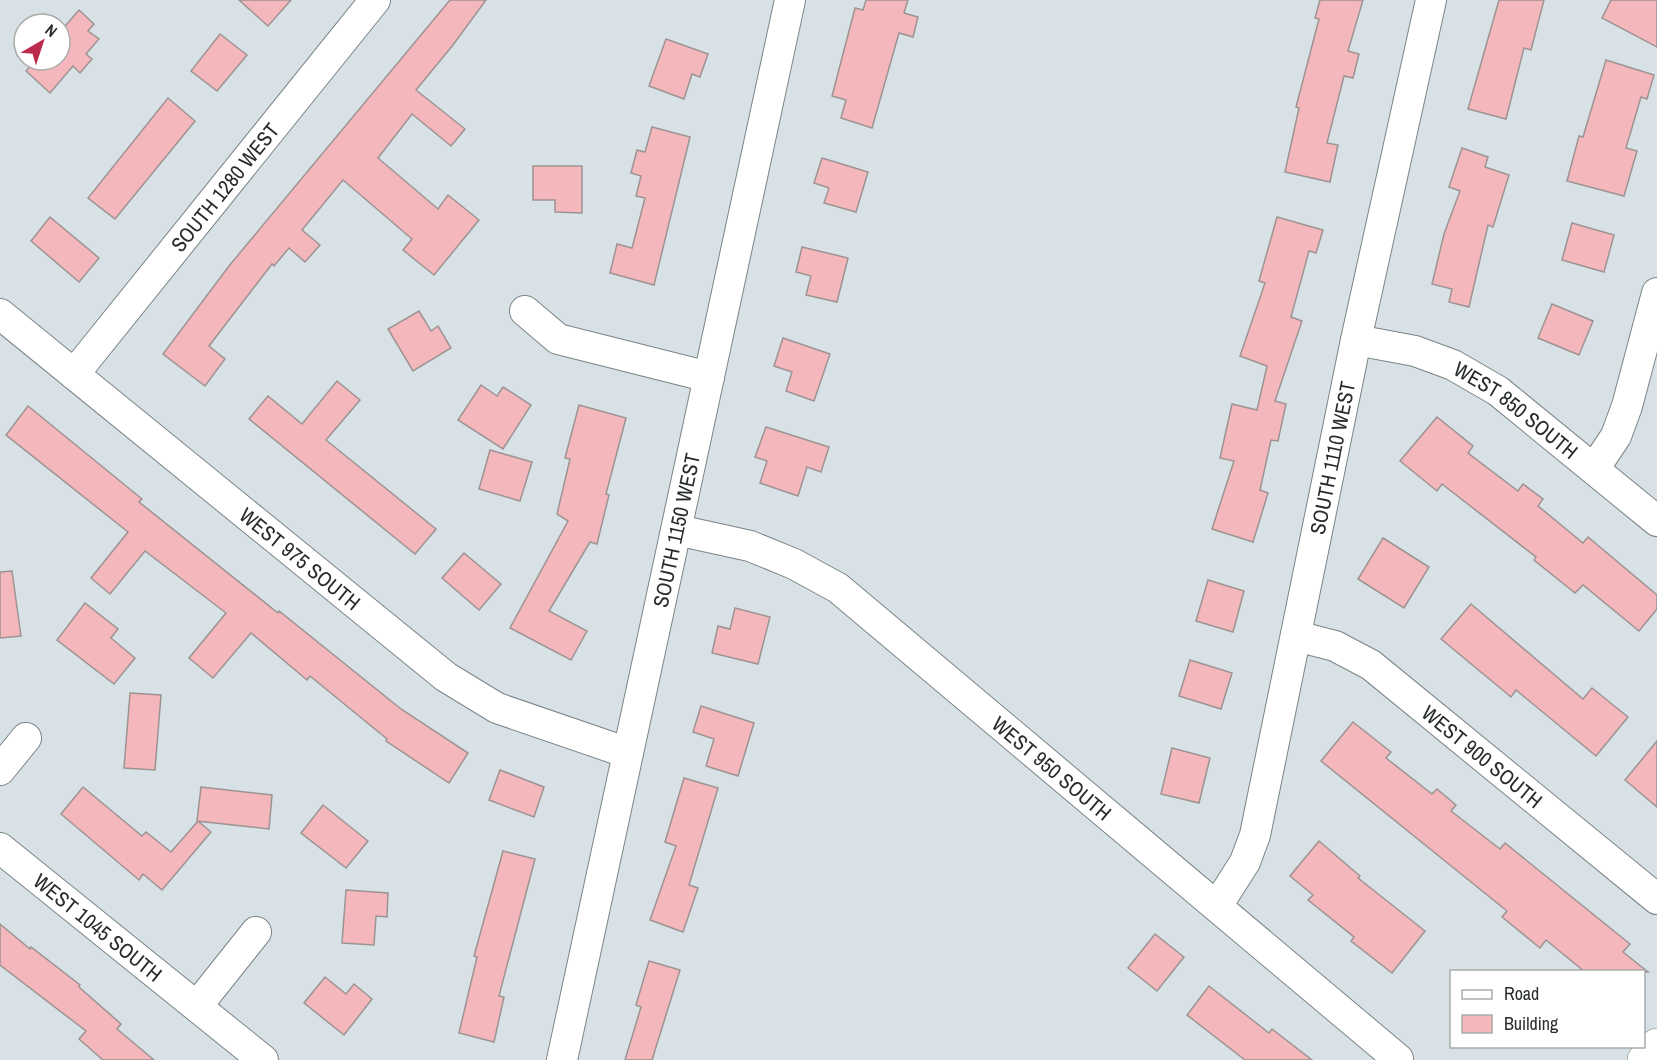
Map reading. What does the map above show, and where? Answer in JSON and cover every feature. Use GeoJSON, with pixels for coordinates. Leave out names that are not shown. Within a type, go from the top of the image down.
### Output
{"type":"FeatureCollection","features":[{"type":"Feature","properties":{"kind":"main road"},"geometry":{"type":"LineString","coordinates":[[1644,1060],[1657,1045]]}},
{"type":"Feature","properties":{"kind":"street","name":"SOUTH 1280 WEST"},"geometry":{"type":"LineString","coordinates":[[74,374],[375,0]]}},
{"type":"Feature","properties":{"kind":"street","name":"SOUTH 1150 WEST"},"geometry":{"type":"LineString","coordinates":[[562,1060],[790,0]]}},
{"type":"Feature","properties":{"kind":"street","name":"SOUTH 1110 WEST"},"geometry":{"type":"LineString","coordinates":[[1217,906],[1245,862],[1255,835],[1356,340],[1431,0]]}},
{"type":"Feature","properties":{"kind":"street"},"geometry":{"type":"LineString","coordinates":[[1594,469],[1616,436],[1627,406],[1657,293]]}},
{"type":"Feature","properties":{"kind":"street"},"geometry":{"type":"LineString","coordinates":[[525,310],[558,339],[709,377]]}},
{"type":"Feature","properties":{"kind":"street","name":"WEST 975 SOUTH"},"geometry":{"type":"LineString","coordinates":[[0,314],[446,677],[497,708],[628,753]]}},
{"type":"Feature","properties":{"kind":"street","name":"WEST 850 SOUTH"},"geometry":{"type":"LineString","coordinates":[[1356,340],[1415,351],[1453,365],[1498,391],[1657,521]]}},
{"type":"Feature","properties":{"kind":"street","name":"WEST 950 SOUTH"},"geometry":{"type":"LineString","coordinates":[[676,530],[750,546],[794,564],[838,588],[1398,1059]]}},
{"type":"Feature","properties":{"kind":"street","name":"WEST 900 SOUTH"},"geometry":{"type":"LineString","coordinates":[[1296,636],[1335,646],[1371,665],[1657,899]]}},
{"type":"Feature","properties":{"kind":"street"},"geometry":{"type":"LineString","coordinates":[[0,770],[26,738]]}},
{"type":"Feature","properties":{"kind":"street","name":"WEST 1045 SOUTH"},"geometry":{"type":"LineString","coordinates":[[0,848],[263,1060]]}},
{"type":"Feature","properties":{"kind":"street"},"geometry":{"type":"LineString","coordinates":[[197,1006],[256,932]]}},
{"type":"Feature","properties":{"kind":"building"},"geometry":{"type":"Polygon","coordinates":[[[239,0],[291,0],[268,26],[239,0]]]}},
{"type":"Feature","properties":{"kind":"building"},"geometry":{"type":"Polygon","coordinates":[[[450,0],[486,0],[416,90],[465,129],[451,146],[412,114],[378,158],[438,209],[448,195],[479,220],[434,275],[403,250],[412,239],[343,180],[302,230],[320,245],[305,262],[289,248],[274,266],[272,264],[209,346],[225,359],[205,386],[163,354],[229,266],[450,0]]]}},
{"type":"Feature","properties":{"kind":"building"},"geometry":{"type":"Polygon","coordinates":[[[866,0],[908,0],[904,13],[918,17],[913,37],[899,33],[872,128],[841,118],[846,100],[832,96],[855,8],[863,10],[866,0]]]}},
{"type":"Feature","properties":{"kind":"building"},"geometry":{"type":"Polygon","coordinates":[[[1320,0],[1363,0],[1348,51],[1359,54],[1353,78],[1344,76],[1327,143],[1338,145],[1330,182],[1285,172],[1299,108],[1296,107],[1319,19],[1315,18],[1320,0]]]}},
{"type":"Feature","properties":{"kind":"building"},"geometry":{"type":"Polygon","coordinates":[[[1499,0],[1544,0],[1531,50],[1524,48],[1506,119],[1468,109],[1499,0]]]}},
{"type":"Feature","properties":{"kind":"building"},"geometry":{"type":"Polygon","coordinates":[[[1611,0],[1657,0],[1657,47],[1602,18],[1611,0]]]}},
{"type":"Feature","properties":{"kind":"building"},"geometry":{"type":"Polygon","coordinates":[[[79,10],[94,24],[88,31],[99,39],[86,54],[92,59],[80,73],[72,67],[72,18],[79,10]]]}},
{"type":"Feature","properties":{"kind":"building"},"geometry":{"type":"Polygon","coordinates":[[[220,34],[247,55],[217,91],[191,71],[220,34]]]}},
{"type":"Feature","properties":{"kind":"building"},"geometry":{"type":"Polygon","coordinates":[[[666,39],[708,54],[700,77],[692,74],[684,99],[649,86],[666,39]]]}},
{"type":"Feature","properties":{"kind":"building"},"geometry":{"type":"Polygon","coordinates":[[[1606,60],[1654,75],[1647,99],[1641,97],[1626,148],[1637,151],[1624,196],[1567,181],[1579,136],[1583,137],[1606,60]]]}},
{"type":"Feature","properties":{"kind":"building"},"geometry":{"type":"Polygon","coordinates":[[[27,72],[68,72],[50,93],[27,72]]]}},
{"type":"Feature","properties":{"kind":"building"},"geometry":{"type":"Polygon","coordinates":[[[168,98],[195,121],[115,219],[88,198],[168,98]]]}},
{"type":"Feature","properties":{"kind":"building"},"geometry":{"type":"Polygon","coordinates":[[[652,127],[690,137],[654,285],[610,273],[617,244],[632,248],[645,198],[636,196],[641,176],[631,173],[637,150],[645,152],[652,127]]]}},
{"type":"Feature","properties":{"kind":"building"},"geometry":{"type":"Polygon","coordinates":[[[1462,148],[1488,157],[1485,167],[1509,175],[1493,227],[1488,225],[1469,307],[1449,302],[1452,289],[1432,284],[1444,234],[1460,191],[1449,187],[1462,148]]]}},
{"type":"Feature","properties":{"kind":"building"},"geometry":{"type":"Polygon","coordinates":[[[822,158],[868,172],[856,212],[824,203],[829,188],[814,183],[822,158]]]}},
{"type":"Feature","properties":{"kind":"building"},"geometry":{"type":"Polygon","coordinates":[[[533,166],[582,166],[582,213],[555,212],[555,200],[533,200],[533,166]]]}},
{"type":"Feature","properties":{"kind":"building"},"geometry":{"type":"Polygon","coordinates":[[[50,217],[99,258],[79,282],[31,241],[50,217]]]}},
{"type":"Feature","properties":{"kind":"building"},"geometry":{"type":"Polygon","coordinates":[[[1277,217],[1323,230],[1316,253],[1309,251],[1291,317],[1302,321],[1275,401],[1286,404],[1278,441],[1271,440],[1260,490],[1268,493],[1253,542],[1212,529],[1234,461],[1220,458],[1232,404],[1257,410],[1267,366],[1240,356],[1265,283],[1259,281],[1277,217]]]}},
{"type":"Feature","properties":{"kind":"building"},"geometry":{"type":"Polygon","coordinates":[[[1572,223],[1614,235],[1604,272],[1562,260],[1572,223]]]}},
{"type":"Feature","properties":{"kind":"building"},"geometry":{"type":"Polygon","coordinates":[[[802,247],[848,258],[837,302],[806,295],[811,276],[796,272],[802,247]]]}},
{"type":"Feature","properties":{"kind":"building"},"geometry":{"type":"Polygon","coordinates":[[[1552,304],[1593,321],[1579,355],[1538,338],[1552,304]]]}},
{"type":"Feature","properties":{"kind":"building"},"geometry":{"type":"Polygon","coordinates":[[[419,311],[431,331],[438,326],[451,348],[413,371],[388,329],[419,311]]]}},
{"type":"Feature","properties":{"kind":"building"},"geometry":{"type":"Polygon","coordinates":[[[783,338],[830,354],[814,401],[786,391],[792,372],[774,366],[783,338]]]}},
{"type":"Feature","properties":{"kind":"building"},"geometry":{"type":"Polygon","coordinates":[[[337,381],[360,400],[326,440],[436,529],[415,554],[249,419],[268,396],[302,424],[337,381]]]}},
{"type":"Feature","properties":{"kind":"building"},"geometry":{"type":"Polygon","coordinates":[[[481,385],[497,396],[503,387],[531,405],[503,449],[458,420],[481,385]]]}},
{"type":"Feature","properties":{"kind":"building"},"geometry":{"type":"Polygon","coordinates":[[[579,405],[626,418],[606,494],[609,495],[597,544],[590,542],[549,611],[587,631],[571,660],[510,628],[568,521],[557,514],[570,459],[565,458],[579,405]]]}},
{"type":"Feature","properties":{"kind":"building"},"geometry":{"type":"Polygon","coordinates":[[[28,406],[142,499],[139,502],[278,613],[279,611],[401,709],[468,753],[449,783],[386,741],[387,739],[310,676],[307,680],[251,633],[213,678],[189,658],[226,613],[145,551],[110,594],[91,578],[128,532],[6,435],[28,406]]]}},
{"type":"Feature","properties":{"kind":"building"},"geometry":{"type":"Polygon","coordinates":[[[1437,417],[1473,446],[1468,453],[1518,491],[1523,484],[1543,499],[1538,506],[1583,543],[1588,537],[1657,595],[1657,609],[1639,631],[1583,585],[1575,593],[1534,560],[1536,557],[1442,484],[1437,491],[1400,461],[1437,417]]]}},
{"type":"Feature","properties":{"kind":"building"},"geometry":{"type":"Polygon","coordinates":[[[766,427],[829,447],[821,472],[807,467],[798,496],[760,483],[767,461],[755,457],[766,427]]]}},
{"type":"Feature","properties":{"kind":"building"},"geometry":{"type":"Polygon","coordinates":[[[490,450],[532,462],[520,501],[479,489],[490,450]]]}},
{"type":"Feature","properties":{"kind":"building"},"geometry":{"type":"Polygon","coordinates":[[[1383,538],[1429,567],[1404,608],[1358,579],[1383,538]]]}},
{"type":"Feature","properties":{"kind":"building"},"geometry":{"type":"Polygon","coordinates":[[[464,553],[501,584],[479,610],[442,578],[464,553]]]}},
{"type":"Feature","properties":{"kind":"building"},"geometry":{"type":"Polygon","coordinates":[[[12,571],[21,636],[0,638],[0,572],[12,571]]]}},
{"type":"Feature","properties":{"kind":"building"},"geometry":{"type":"Polygon","coordinates":[[[1208,580],[1244,591],[1233,632],[1196,621],[1208,580]]]}},
{"type":"Feature","properties":{"kind":"building"},"geometry":{"type":"Polygon","coordinates":[[[85,603],[118,629],[111,638],[135,658],[114,684],[57,640],[85,603]]]}},
{"type":"Feature","properties":{"kind":"building"},"geometry":{"type":"Polygon","coordinates":[[[1471,604],[1583,699],[1592,688],[1628,717],[1596,756],[1516,690],[1511,697],[1441,639],[1471,604]]]}},
{"type":"Feature","properties":{"kind":"building"},"geometry":{"type":"Polygon","coordinates":[[[735,608],[770,617],[758,664],[712,653],[718,626],[730,629],[735,608]]]}},
{"type":"Feature","properties":{"kind":"building"},"geometry":{"type":"Polygon","coordinates":[[[1190,660],[1232,673],[1221,709],[1179,696],[1190,660]]]}},
{"type":"Feature","properties":{"kind":"building"},"geometry":{"type":"Polygon","coordinates":[[[130,693],[161,695],[155,770],[124,768],[130,693]]]}},
{"type":"Feature","properties":{"kind":"building"},"geometry":{"type":"Polygon","coordinates":[[[701,706],[754,723],[738,776],[706,766],[714,739],[693,732],[701,706]]]}},
{"type":"Feature","properties":{"kind":"building"},"geometry":{"type":"Polygon","coordinates":[[[1353,722],[1391,752],[1386,758],[1432,794],[1437,789],[1456,805],[1451,811],[1500,849],[1505,843],[1630,944],[1623,952],[1648,972],[1645,970],[1583,970],[1546,940],[1540,948],[1502,917],[1507,911],[1321,761],[1353,722]]]}},
{"type":"Feature","properties":{"kind":"building"},"geometry":{"type":"Polygon","coordinates":[[[1657,741],[1657,807],[1625,780],[1657,741]]]}},
{"type":"Feature","properties":{"kind":"building"},"geometry":{"type":"Polygon","coordinates":[[[1172,748],[1210,758],[1199,803],[1161,794],[1172,748]]]}},
{"type":"Feature","properties":{"kind":"building"},"geometry":{"type":"Polygon","coordinates":[[[500,770],[544,787],[534,817],[489,800],[500,770]]]}},
{"type":"Feature","properties":{"kind":"building"},"geometry":{"type":"Polygon","coordinates":[[[684,778],[718,788],[689,885],[698,888],[683,932],[650,920],[676,846],[665,842],[684,778]]]}},
{"type":"Feature","properties":{"kind":"building"},"geometry":{"type":"Polygon","coordinates":[[[83,787],[142,836],[146,832],[171,852],[198,821],[211,832],[162,890],[143,874],[139,880],[61,814],[83,787]]]}},
{"type":"Feature","properties":{"kind":"building"},"geometry":{"type":"Polygon","coordinates":[[[201,787],[272,795],[269,829],[197,821],[201,787]]]}},
{"type":"Feature","properties":{"kind":"building"},"geometry":{"type":"Polygon","coordinates":[[[323,805],[368,841],[346,868],[301,833],[323,805]]]}},
{"type":"Feature","properties":{"kind":"building"},"geometry":{"type":"Polygon","coordinates":[[[1319,841],[1360,876],[1358,878],[1425,931],[1392,973],[1351,941],[1354,937],[1308,900],[1313,895],[1290,876],[1319,841]]]}},
{"type":"Feature","properties":{"kind":"building"},"geometry":{"type":"Polygon","coordinates":[[[503,851],[535,859],[499,996],[504,997],[494,1042],[459,1033],[477,957],[474,956],[503,851]]]}},
{"type":"Feature","properties":{"kind":"building"},"geometry":{"type":"Polygon","coordinates":[[[346,890],[388,893],[387,917],[376,916],[374,945],[342,943],[346,890]]]}},
{"type":"Feature","properties":{"kind":"building"},"geometry":{"type":"Polygon","coordinates":[[[0,924],[80,985],[79,987],[121,1024],[117,1029],[154,1060],[103,1060],[79,1039],[86,1031],[0,965],[0,924]]]}},
{"type":"Feature","properties":{"kind":"building"},"geometry":{"type":"Polygon","coordinates":[[[1155,934],[1184,957],[1157,991],[1128,968],[1155,934]]]}},
{"type":"Feature","properties":{"kind":"building"},"geometry":{"type":"Polygon","coordinates":[[[649,961],[680,970],[652,1060],[625,1060],[641,1007],[636,1005],[649,961]]]}},
{"type":"Feature","properties":{"kind":"building"},"geometry":{"type":"Polygon","coordinates":[[[325,977],[346,994],[354,984],[372,999],[344,1035],[304,1003],[325,977]]]}},
{"type":"Feature","properties":{"kind":"building"},"geometry":{"type":"Polygon","coordinates":[[[1209,986],[1269,1033],[1272,1029],[1312,1060],[1245,1060],[1187,1015],[1209,986]]]}}]}
